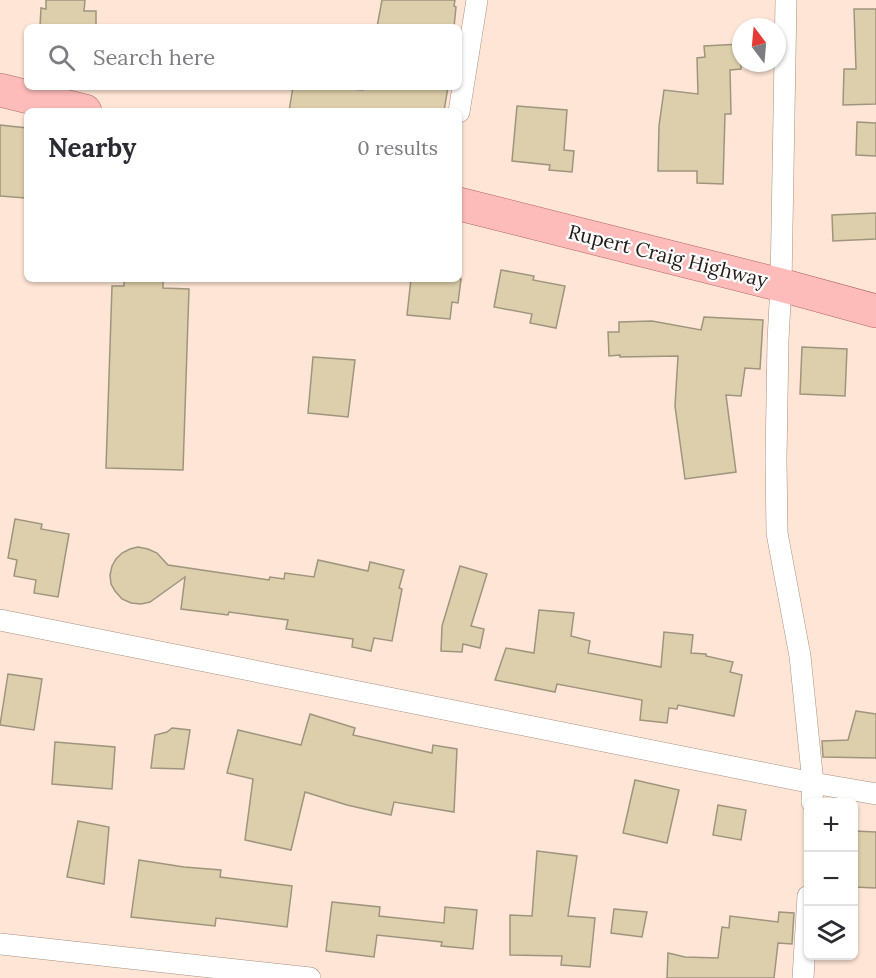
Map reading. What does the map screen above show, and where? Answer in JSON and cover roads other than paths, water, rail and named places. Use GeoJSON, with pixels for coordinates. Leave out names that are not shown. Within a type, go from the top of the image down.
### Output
{"type":"FeatureCollection","features":[{"type":"Feature","properties":{"kind":"main road"},"geometry":{"type":"LineString","coordinates":[[0,90],[73,108]]}},
{"type":"Feature","properties":{"kind":"main road","name":"Rupert Craig Highway"},"geometry":{"type":"LineString","coordinates":[[462,205],[876,311]]}},
{"type":"Feature","properties":{"kind":"street"},"geometry":{"type":"LineString","coordinates":[[460,108],[477,0]]}},
{"type":"Feature","properties":{"kind":"street"},"geometry":{"type":"LineString","coordinates":[[786,0],[776,435],[777,533],[800,656],[812,793]]}},
{"type":"Feature","properties":{"kind":"street"},"geometry":{"type":"LineString","coordinates":[[0,620],[812,793],[876,794]]}},
{"type":"Feature","properties":{"kind":"street"},"geometry":{"type":"LineString","coordinates":[[803,978],[807,906]]}},
{"type":"Feature","properties":{"kind":"street"},"geometry":{"type":"LineString","coordinates":[[0,944],[310,978]]}}]}
